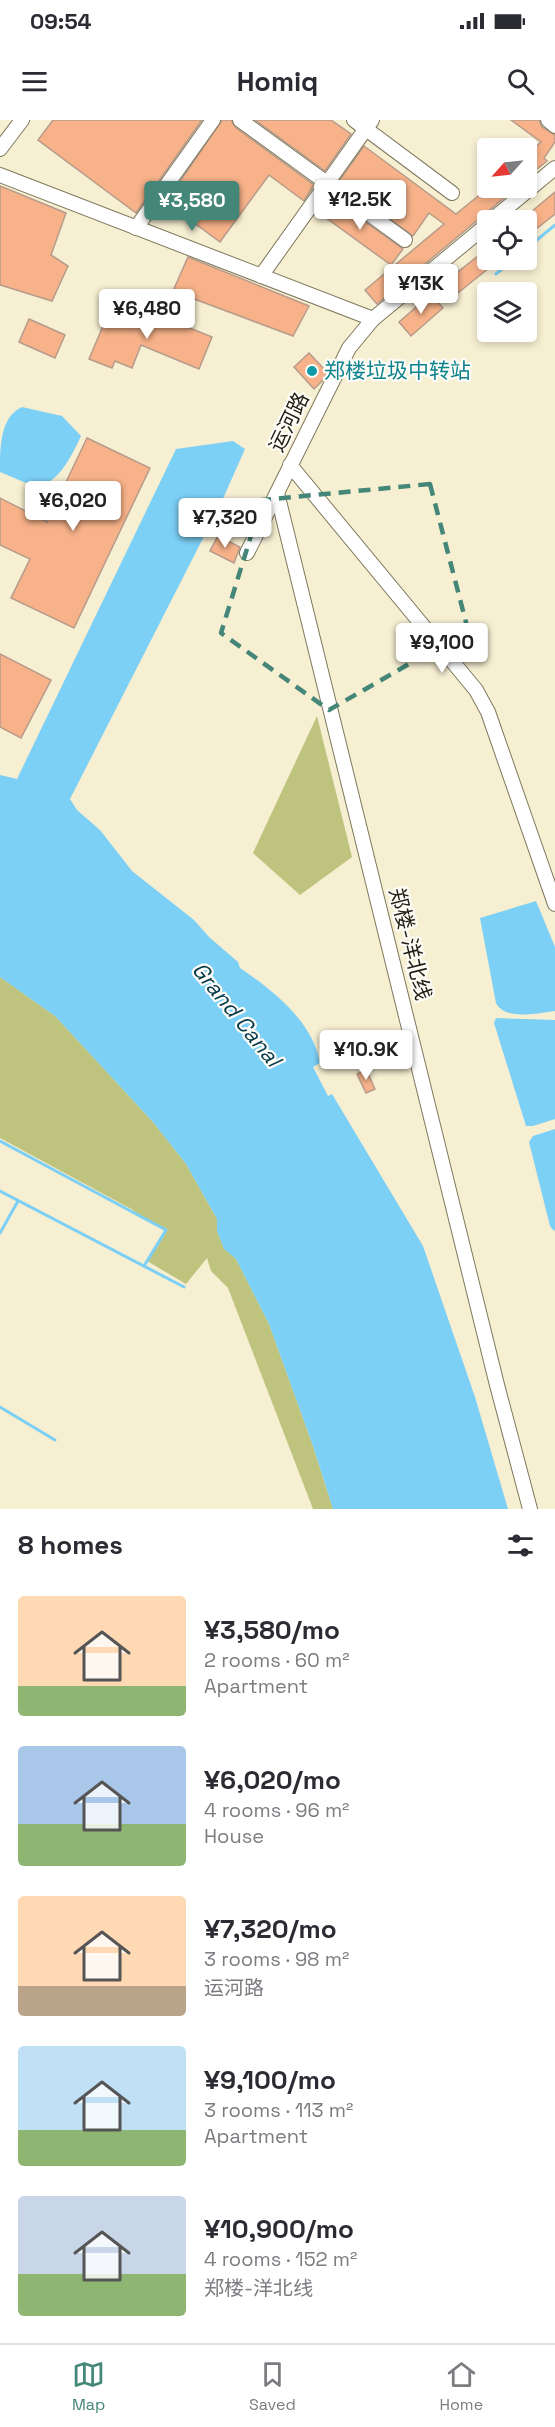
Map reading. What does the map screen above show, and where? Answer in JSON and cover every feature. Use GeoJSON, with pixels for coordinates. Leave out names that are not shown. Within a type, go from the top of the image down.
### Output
{"type":"FeatureCollection","features":[{"type":"Feature","properties":{"kind":"street"},"geometry":{"type":"LineString","coordinates":[[0,149],[22,120]]}},
{"type":"Feature","properties":{"kind":"street"},"geometry":{"type":"LineString","coordinates":[[136,228],[213,120]]}},
{"type":"Feature","properties":{"kind":"street"},"geometry":{"type":"LineString","coordinates":[[240,120],[405,240]]}},
{"type":"Feature","properties":{"kind":"street"},"geometry":{"type":"LineString","coordinates":[[354,120],[369,124],[452,192]]}},
{"type":"Feature","properties":{"kind":"street"},"geometry":{"type":"LineString","coordinates":[[548,120],[555,126]]}},
{"type":"Feature","properties":{"kind":"street"},"geometry":{"type":"LineString","coordinates":[[261,276],[369,124]]}},
{"type":"Feature","properties":{"kind":"street"},"geometry":{"type":"LineString","coordinates":[[504,210],[555,168]]}},
{"type":"Feature","properties":{"kind":"street"},"geometry":{"type":"LineString","coordinates":[[0,175],[373,319]]}},
{"type":"Feature","properties":{"kind":"street","name":"运河路"},"geometry":{"type":"LineString","coordinates":[[247,553],[349,348],[373,319],[477,233]]}},
{"type":"Feature","properties":{"kind":"street"},"geometry":{"type":"LineString","coordinates":[[290,465],[476,690],[488,712],[555,904]]}},
{"type":"Feature","properties":{"kind":"street","name":"郑楼-洋北线"},"geometry":{"type":"LineString","coordinates":[[277,492],[497,1384],[530,1509]]}},
{"type":"Feature","properties":{"kind":"highlighted area"},"geometry":{"type":"Polygon","coordinates":[[[430,484],[468,630],[329,710],[221,633],[262,500],[430,484]]]}},
{"type":"Feature","properties":{"kind":"green space"},"geometry":{"type":"Polygon","coordinates":[[[317,716],[352,857],[300,895],[253,853],[317,716]]]}},
{"type":"Feature","properties":{"kind":"green space"},"geometry":{"type":"Polygon","coordinates":[[[0,977],[55,1016],[153,1122],[186,1164],[217,1219],[217,1231],[224,1248],[236,1259],[269,1324],[333,1509],[313,1509],[228,1288],[211,1271],[207,1258],[186,1284],[147,1261],[165,1230],[139,1217],[133,1210],[0,1138],[0,977]]]}},
{"type":"Feature","properties":{"kind":"water"},"geometry":{"type":"Polygon","coordinates":[[[22,407],[62,416],[81,436],[59,473],[38,488],[0,472],[1,443],[5,425],[9,418],[22,407]]]}},
{"type":"Feature","properties":{"kind":"water","name":"Grand Canal"},"geometry":{"type":"Polygon","coordinates":[[[233,441],[245,449],[221,503],[70,799],[77,810],[100,830],[132,871],[194,920],[209,937],[238,962],[240,968],[290,1008],[309,1034],[320,1063],[313,1067],[328,1096],[332,1094],[423,1246],[475,1397],[508,1509],[333,1509],[269,1324],[236,1259],[224,1249],[217,1231],[217,1219],[186,1164],[153,1122],[55,1016],[0,977],[0,775],[17,779],[176,449],[233,441]]]}},
{"type":"Feature","properties":{"kind":"water"},"geometry":{"type":"Polygon","coordinates":[[[536,901],[555,947],[555,1011],[514,1014],[500,1009],[496,1003],[480,918],[536,901]]]}},
{"type":"Feature","properties":{"kind":"water"},"geometry":{"type":"Polygon","coordinates":[[[496,1018],[555,1020],[555,1119],[526,1126],[494,1023],[496,1018]]]}},
{"type":"Feature","properties":{"kind":"water"},"geometry":{"type":"Polygon","coordinates":[[[555,1129],[554,1231],[550,1226],[529,1142],[533,1136],[555,1129]]]}},
{"type":"Feature","properties":{"kind":"building"},"geometry":{"type":"Polygon","coordinates":[[[53,120],[202,120],[136,213],[38,140],[53,120]]]}},
{"type":"Feature","properties":{"kind":"building"},"geometry":{"type":"Polygon","coordinates":[[[222,120],[231,120],[235,127],[314,185],[304,201],[269,175],[220,242],[166,202],[222,120]]]}},
{"type":"Feature","properties":{"kind":"building"},"geometry":{"type":"Polygon","coordinates":[[[255,120],[331,120],[351,134],[325,171],[255,120]]]}},
{"type":"Feature","properties":{"kind":"building"},"geometry":{"type":"Polygon","coordinates":[[[511,120],[539,120],[542,127],[555,135],[555,142],[544,158],[547,161],[537,169],[537,145],[541,142],[511,120]]]}},
{"type":"Feature","properties":{"kind":"building"},"geometry":{"type":"Polygon","coordinates":[[[364,146],[456,214],[477,197],[504,198],[490,210],[477,210],[477,221],[377,304],[365,290],[444,224],[429,213],[413,236],[339,181],[364,146]]]}},
{"type":"Feature","properties":{"kind":"building"},"geometry":{"type":"Polygon","coordinates":[[[0,186],[66,213],[51,255],[68,266],[52,301],[0,285],[0,186]]]}},
{"type":"Feature","properties":{"kind":"building"},"geometry":{"type":"Polygon","coordinates":[[[555,192],[555,214],[537,228],[537,210],[533,210],[555,192]]]}},
{"type":"Feature","properties":{"kind":"building"},"geometry":{"type":"Polygon","coordinates":[[[329,196],[403,249],[391,265],[318,212],[329,196]]]}},
{"type":"Feature","properties":{"kind":"building"},"geometry":{"type":"Polygon","coordinates":[[[188,257],[309,306],[293,336],[173,291],[188,257]]]}},
{"type":"Feature","properties":{"kind":"building"},"geometry":{"type":"Polygon","coordinates":[[[477,257],[477,270],[486,270],[454,296],[444,283],[477,257]]]}},
{"type":"Feature","properties":{"kind":"building"},"geometry":{"type":"Polygon","coordinates":[[[431,294],[443,308],[411,336],[399,322],[431,294]]]}},
{"type":"Feature","properties":{"kind":"building"},"geometry":{"type":"Polygon","coordinates":[[[111,307],[151,323],[155,314],[212,337],[199,369],[141,345],[132,368],[115,361],[112,368],[89,359],[111,307]]]}},
{"type":"Feature","properties":{"kind":"building"},"geometry":{"type":"Polygon","coordinates":[[[29,319],[65,335],[55,358],[19,342],[29,319]]]}},
{"type":"Feature","properties":{"kind":"building","name":"郑楼垃圾中转站"},"geometry":{"type":"Polygon","coordinates":[[[309,353],[327,372],[314,389],[294,367],[309,353]]]}},
{"type":"Feature","properties":{"kind":"building"},"geometry":{"type":"Polygon","coordinates":[[[87,438],[150,468],[74,628],[11,598],[30,559],[0,545],[0,498],[47,522],[87,438]]]}},
{"type":"Feature","properties":{"kind":"building"},"geometry":{"type":"Polygon","coordinates":[[[218,536],[240,547],[234,563],[210,551],[218,536]]]}},
{"type":"Feature","properties":{"kind":"building"},"geometry":{"type":"Polygon","coordinates":[[[0,654],[51,680],[21,738],[0,727],[0,654]]]}},
{"type":"Feature","properties":{"kind":"building"},"geometry":{"type":"Polygon","coordinates":[[[366,1069],[375,1089],[366,1093],[357,1074],[366,1069]]]}},
{"type":"Feature","properties":{"kind":"waterway"},"geometry":{"type":"LineString","coordinates":[[537,240],[555,225]]}},
{"type":"Feature","properties":{"kind":"waterway"},"geometry":{"type":"LineString","coordinates":[[496,274],[501,270]]}},
{"type":"Feature","properties":{"kind":"waterway"},"geometry":{"type":"LineString","coordinates":[[0,1141],[166,1230],[144,1266]]}},
{"type":"Feature","properties":{"kind":"waterway"},"geometry":{"type":"LineString","coordinates":[[0,1191],[184,1287]]}},
{"type":"Feature","properties":{"kind":"waterway"},"geometry":{"type":"LineString","coordinates":[[0,1233],[18,1201]]}},
{"type":"Feature","properties":{"kind":"waterway"},"geometry":{"type":"LineString","coordinates":[[0,1407],[55,1440]]}},
{"type":"Feature","properties":{"kind":"place","name":"郑楼垃圾中转站"},"geometry":{"type":"Point","coordinates":[312,371]}}]}
